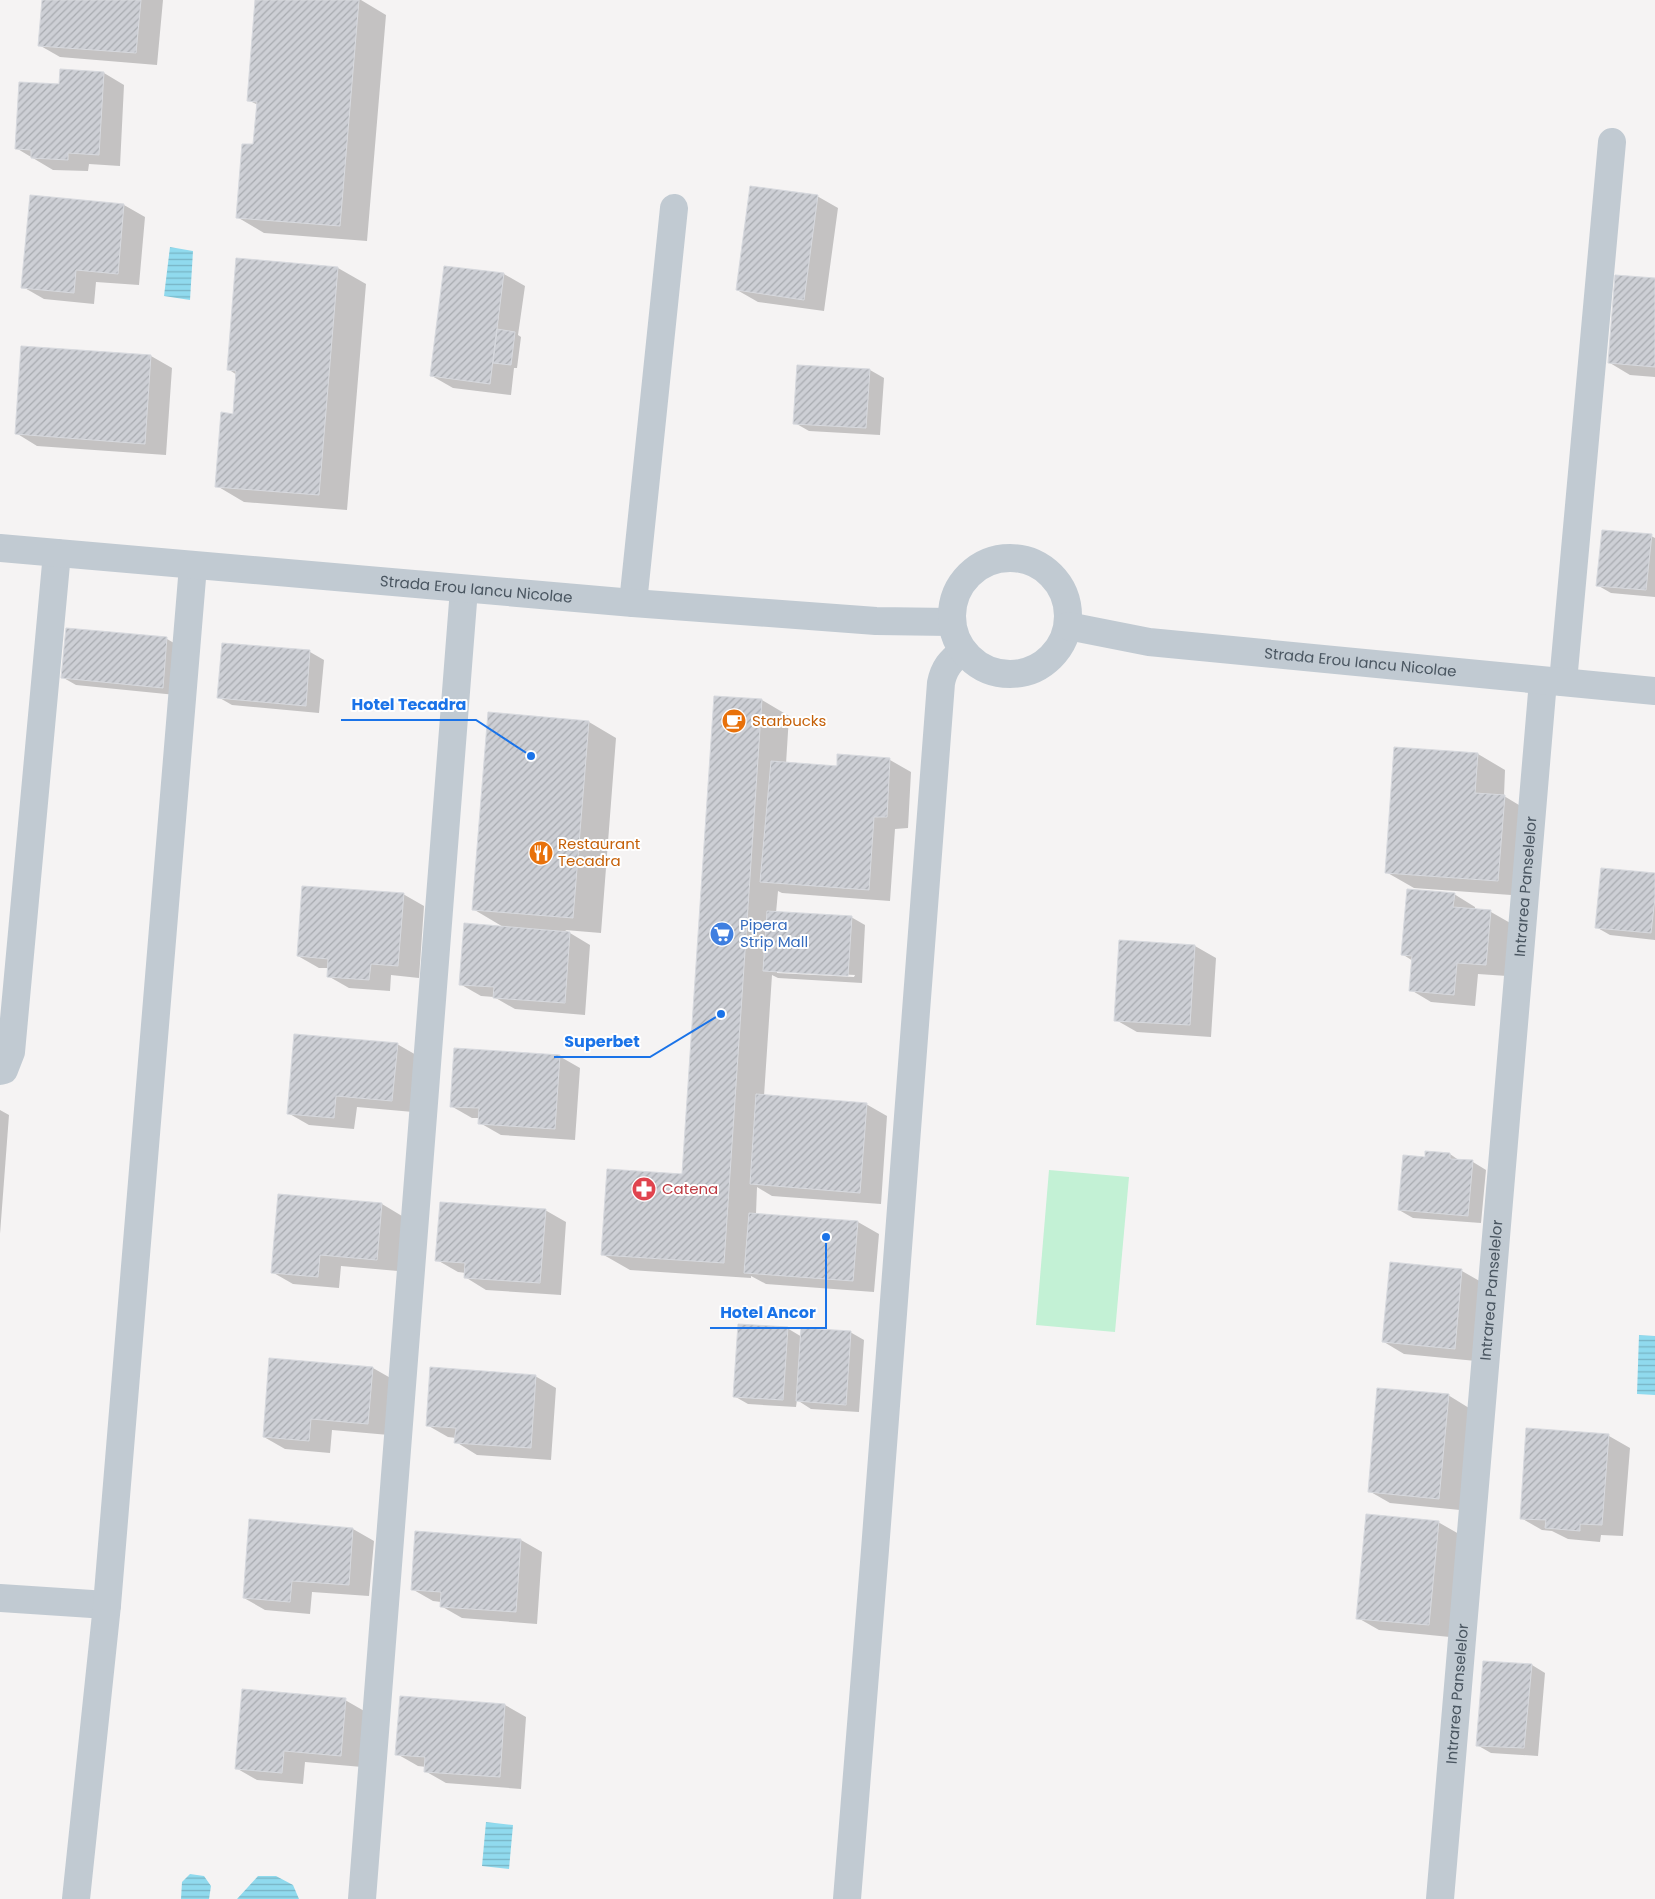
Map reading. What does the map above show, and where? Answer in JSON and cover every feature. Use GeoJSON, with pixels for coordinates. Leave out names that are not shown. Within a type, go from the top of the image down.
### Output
{"type":"FeatureCollection","features":[{"type":"Feature","properties":{"kind":"street","name":"Intrarea Panselelor"},"geometry":{"type":"LineString","coordinates":[[1440,1899],[1553,681],[1612,142]]}},
{"type":"Feature","properties":{"kind":"street"},"geometry":{"type":"LineString","coordinates":[[633,603],[674,208]]}},
{"type":"Feature","properties":{"kind":"street","name":"Strada Erou Iancu Nicolae"},"geometry":{"type":"LineString","coordinates":[[0,548],[633,603],[876,621],[951,622]]}},
{"type":"Feature","properties":{"kind":"street"},"geometry":{"type":"LineString","coordinates":[[0,1071],[4,1070],[11,1052],[57,553]]}},
{"type":"Feature","properties":{"kind":"street"},"geometry":{"type":"LineString","coordinates":[[1012,557],[1032,562],[1049,572],[1061,587],[1068,606],[1068,626],[1061,645],[1049,660],[1031,670],[1012,675],[993,672],[976,664],[963,651],[955,638],[951,622],[952,602],[960,584],[974,569],[992,560],[1012,557]]}},
{"type":"Feature","properties":{"kind":"street"},"geometry":{"type":"LineString","coordinates":[[76,1899],[107,1605],[193,566]]}},
{"type":"Feature","properties":{"kind":"street"},"geometry":{"type":"LineString","coordinates":[[362,1899],[464,589]]}},
{"type":"Feature","properties":{"kind":"street","name":"Strada Erou Iancu Nicolae"},"geometry":{"type":"LineString","coordinates":[[1068,626],[1149,642],[1655,690]]}},
{"type":"Feature","properties":{"kind":"street"},"geometry":{"type":"LineString","coordinates":[[847,1899],[941,684],[943,671],[949,662],[963,651]]}},
{"type":"Feature","properties":{"kind":"street"},"geometry":{"type":"LineString","coordinates":[[0,1598],[107,1605]]}},
{"type":"Feature","properties":{"kind":"green space"},"geometry":{"type":"Polygon","coordinates":[[[1049,1170],[1129,1177],[1115,1332],[1036,1325],[1049,1170]]]}},
{"type":"Feature","properties":{"kind":"water"},"geometry":{"type":"Polygon","coordinates":[[[170,247],[193,251],[190,300],[164,296],[170,247]]]}},
{"type":"Feature","properties":{"kind":"water"},"geometry":{"type":"Polygon","coordinates":[[[1639,1335],[1655,1336],[1655,1395],[1637,1394],[1639,1335]]]}},
{"type":"Feature","properties":{"kind":"water"},"geometry":{"type":"Polygon","coordinates":[[[486,1822],[513,1825],[509,1869],[482,1866],[486,1822]]]}},
{"type":"Feature","properties":{"kind":"water"},"geometry":{"type":"Polygon","coordinates":[[[190,1874],[204,1876],[211,1886],[209,1899],[181,1899],[182,1882],[190,1874]]]}},
{"type":"Feature","properties":{"kind":"water"},"geometry":{"type":"Polygon","coordinates":[[[258,1876],[276,1876],[293,1885],[299,1899],[237,1899],[258,1876]]]}},
{"type":"Feature","properties":{"kind":"building"},"geometry":{"type":"Polygon","coordinates":[[[42,0],[141,0],[136,53],[38,46],[42,0]]]}},
{"type":"Feature","properties":{"kind":"building"},"geometry":{"type":"Polygon","coordinates":[[[255,0],[359,0],[340,226],[236,218],[242,144],[253,144],[257,102],[247,101],[255,0]]]}},
{"type":"Feature","properties":{"kind":"building"},"geometry":{"type":"Polygon","coordinates":[[[60,69],[104,72],[99,155],[68,153],[68,160],[31,158],[31,150],[15,149],[19,82],[59,84],[60,69]]]}},
{"type":"Feature","properties":{"kind":"building"},"geometry":{"type":"Polygon","coordinates":[[[750,186],[818,195],[804,300],[736,290],[750,186]]]}},
{"type":"Feature","properties":{"kind":"building"},"geometry":{"type":"Polygon","coordinates":[[[30,195],[124,204],[118,274],[76,270],[74,293],[21,288],[30,195]]]}},
{"type":"Feature","properties":{"kind":"building"},"geometry":{"type":"Polygon","coordinates":[[[236,258],[338,267],[319,495],[215,487],[221,412],[233,414],[236,371],[227,370],[236,258]]]}},
{"type":"Feature","properties":{"kind":"building"},"geometry":{"type":"Polygon","coordinates":[[[444,266],[504,273],[490,384],[430,376],[444,266]]]}},
{"type":"Feature","properties":{"kind":"building"},"geometry":{"type":"Polygon","coordinates":[[[1615,275],[1655,278],[1655,367],[1608,363],[1615,275]]]}},
{"type":"Feature","properties":{"kind":"building"},"geometry":{"type":"Polygon","coordinates":[[[497,329],[515,332],[511,365],[493,363],[497,329]]]}},
{"type":"Feature","properties":{"kind":"building"},"geometry":{"type":"Polygon","coordinates":[[[21,346],[151,355],[145,444],[15,434],[21,346]]]}},
{"type":"Feature","properties":{"kind":"building"},"geometry":{"type":"Polygon","coordinates":[[[797,365],[870,369],[866,428],[793,424],[797,365]]]}},
{"type":"Feature","properties":{"kind":"building"},"geometry":{"type":"Polygon","coordinates":[[[1602,530],[1652,534],[1646,590],[1596,586],[1602,530]]]}},
{"type":"Feature","properties":{"kind":"building"},"geometry":{"type":"Polygon","coordinates":[[[66,628],[167,637],[163,688],[61,678],[66,628]]]}},
{"type":"Feature","properties":{"kind":"building"},"geometry":{"type":"Polygon","coordinates":[[[222,643],[310,650],[306,706],[217,698],[222,643]]]}},
{"type":"Feature","properties":{"kind":"building","name":"Pipera Strip Mall"},"geometry":{"type":"Polygon","coordinates":[[[714,696],[762,699],[724,1263],[601,1255],[607,1169],[682,1174],[714,696]]]}},
{"type":"Feature","properties":{"kind":"building"},"geometry":{"type":"Polygon","coordinates":[[[488,712],[589,721],[573,918],[472,910],[488,712]]]}},
{"type":"Feature","properties":{"kind":"building"},"geometry":{"type":"Polygon","coordinates":[[[1394,747],[1478,753],[1475,793],[1505,795],[1498,881],[1385,873],[1394,747]]]}},
{"type":"Feature","properties":{"kind":"building"},"geometry":{"type":"Polygon","coordinates":[[[837,754],[890,758],[887,817],[874,817],[869,890],[760,882],[771,761],[837,766],[837,754]]]}},
{"type":"Feature","properties":{"kind":"building"},"geometry":{"type":"Polygon","coordinates":[[[1601,868],[1655,873],[1655,898],[1651,933],[1595,928],[1601,868]]]}},
{"type":"Feature","properties":{"kind":"building"},"geometry":{"type":"Polygon","coordinates":[[[302,886],[404,893],[398,966],[371,964],[369,980],[327,977],[328,959],[297,956],[302,886]]]}},
{"type":"Feature","properties":{"kind":"building"},"geometry":{"type":"Polygon","coordinates":[[[1407,889],[1455,893],[1453,907],[1491,910],[1486,965],[1457,963],[1454,995],[1409,991],[1412,956],[1401,955],[1407,889]]]}},
{"type":"Feature","properties":{"kind":"building"},"geometry":{"type":"Polygon","coordinates":[[[767,911],[852,916],[848,976],[763,971],[767,911]]]}},
{"type":"Feature","properties":{"kind":"building"},"geometry":{"type":"Polygon","coordinates":[[[464,923],[570,932],[565,1003],[493,998],[494,987],[459,985],[464,923]]]}},
{"type":"Feature","properties":{"kind":"building"},"geometry":{"type":"Polygon","coordinates":[[[1119,940],[1195,945],[1190,1025],[1114,1021],[1119,940]]]}},
{"type":"Feature","properties":{"kind":"building"},"geometry":{"type":"Polygon","coordinates":[[[294,1034],[398,1043],[392,1101],[336,1096],[334,1118],[287,1114],[294,1034]]]}},
{"type":"Feature","properties":{"kind":"building"},"geometry":{"type":"Polygon","coordinates":[[[454,1048],[560,1055],[555,1129],[478,1124],[479,1108],[450,1107],[454,1048]]]}},
{"type":"Feature","properties":{"kind":"building"},"geometry":{"type":"Polygon","coordinates":[[[756,1094],[867,1103],[860,1193],[750,1184],[756,1094]]]}},
{"type":"Feature","properties":{"kind":"building"},"geometry":{"type":"Polygon","coordinates":[[[1425,1151],[1450,1153],[1450,1159],[1473,1160],[1468,1216],[1398,1210],[1403,1155],[1425,1157],[1425,1151]]]}},
{"type":"Feature","properties":{"kind":"building"},"geometry":{"type":"Polygon","coordinates":[[[278,1194],[382,1203],[377,1260],[320,1255],[318,1277],[271,1273],[278,1194]]]}},
{"type":"Feature","properties":{"kind":"building"},"geometry":{"type":"Polygon","coordinates":[[[440,1202],[546,1209],[540,1283],[464,1278],[465,1263],[435,1261],[440,1202]]]}},
{"type":"Feature","properties":{"kind":"building"},"geometry":{"type":"Polygon","coordinates":[[[749,1213],[858,1221],[853,1281],[744,1273],[749,1213]]]}},
{"type":"Feature","properties":{"kind":"building"},"geometry":{"type":"Polygon","coordinates":[[[1390,1262],[1462,1269],[1455,1349],[1382,1342],[1390,1262]]]}},
{"type":"Feature","properties":{"kind":"building"},"geometry":{"type":"Polygon","coordinates":[[[738,1324],[788,1327],[783,1400],[733,1397],[738,1324]]]}},
{"type":"Feature","properties":{"kind":"building"},"geometry":{"type":"Polygon","coordinates":[[[801,1328],[851,1331],[846,1405],[796,1401],[801,1328]]]}},
{"type":"Feature","properties":{"kind":"building"},"geometry":{"type":"Polygon","coordinates":[[[269,1358],[373,1367],[368,1424],[311,1419],[309,1441],[263,1437],[269,1358]]]}},
{"type":"Feature","properties":{"kind":"building"},"geometry":{"type":"Polygon","coordinates":[[[430,1367],[536,1375],[531,1448],[454,1443],[456,1428],[426,1426],[430,1367]]]}},
{"type":"Feature","properties":{"kind":"building"},"geometry":{"type":"Polygon","coordinates":[[[1377,1388],[1449,1394],[1439,1499],[1368,1492],[1377,1388]]]}},
{"type":"Feature","properties":{"kind":"building"},"geometry":{"type":"Polygon","coordinates":[[[1526,1428],[1609,1434],[1602,1525],[1580,1524],[1580,1531],[1545,1528],[1546,1520],[1520,1519],[1526,1428]]]}},
{"type":"Feature","properties":{"kind":"building"},"geometry":{"type":"Polygon","coordinates":[[[1366,1514],[1439,1521],[1429,1625],[1356,1619],[1366,1514]]]}},
{"type":"Feature","properties":{"kind":"building"},"geometry":{"type":"Polygon","coordinates":[[[249,1519],[353,1528],[349,1585],[292,1581],[290,1602],[243,1598],[249,1519]]]}},
{"type":"Feature","properties":{"kind":"building"},"geometry":{"type":"Polygon","coordinates":[[[415,1531],[521,1539],[516,1612],[440,1607],[441,1592],[411,1590],[415,1531]]]}},
{"type":"Feature","properties":{"kind":"building"},"geometry":{"type":"Polygon","coordinates":[[[1483,1661],[1532,1664],[1524,1748],[1476,1746],[1483,1661]]]}},
{"type":"Feature","properties":{"kind":"building"},"geometry":{"type":"Polygon","coordinates":[[[242,1689],[346,1698],[341,1756],[284,1751],[282,1773],[235,1769],[242,1689]]]}},
{"type":"Feature","properties":{"kind":"building"},"geometry":{"type":"Polygon","coordinates":[[[400,1696],[505,1704],[500,1777],[424,1772],[425,1757],[395,1755],[400,1696]]]}},
{"type":"Feature","properties":{"kind":"place","name":"Starbucks"},"geometry":{"type":"Point","coordinates":[734,721]}},
{"type":"Feature","properties":{"kind":"place","name":"Hotel Tecadra"},"geometry":{"type":"Point","coordinates":[531,756]}},
{"type":"Feature","properties":{"kind":"place","name":"Restaurant Tecadra"},"geometry":{"type":"Point","coordinates":[541,853]}},
{"type":"Feature","properties":{"kind":"place","name":"Pipera Strip Mall"},"geometry":{"type":"Point","coordinates":[722,934]}},
{"type":"Feature","properties":{"kind":"place","name":"Superbet"},"geometry":{"type":"Point","coordinates":[721,1014]}},
{"type":"Feature","properties":{"kind":"place","name":"Catena"},"geometry":{"type":"Point","coordinates":[644,1189]}},
{"type":"Feature","properties":{"kind":"place","name":"Hotel Ancor"},"geometry":{"type":"Point","coordinates":[826,1237]}}]}
